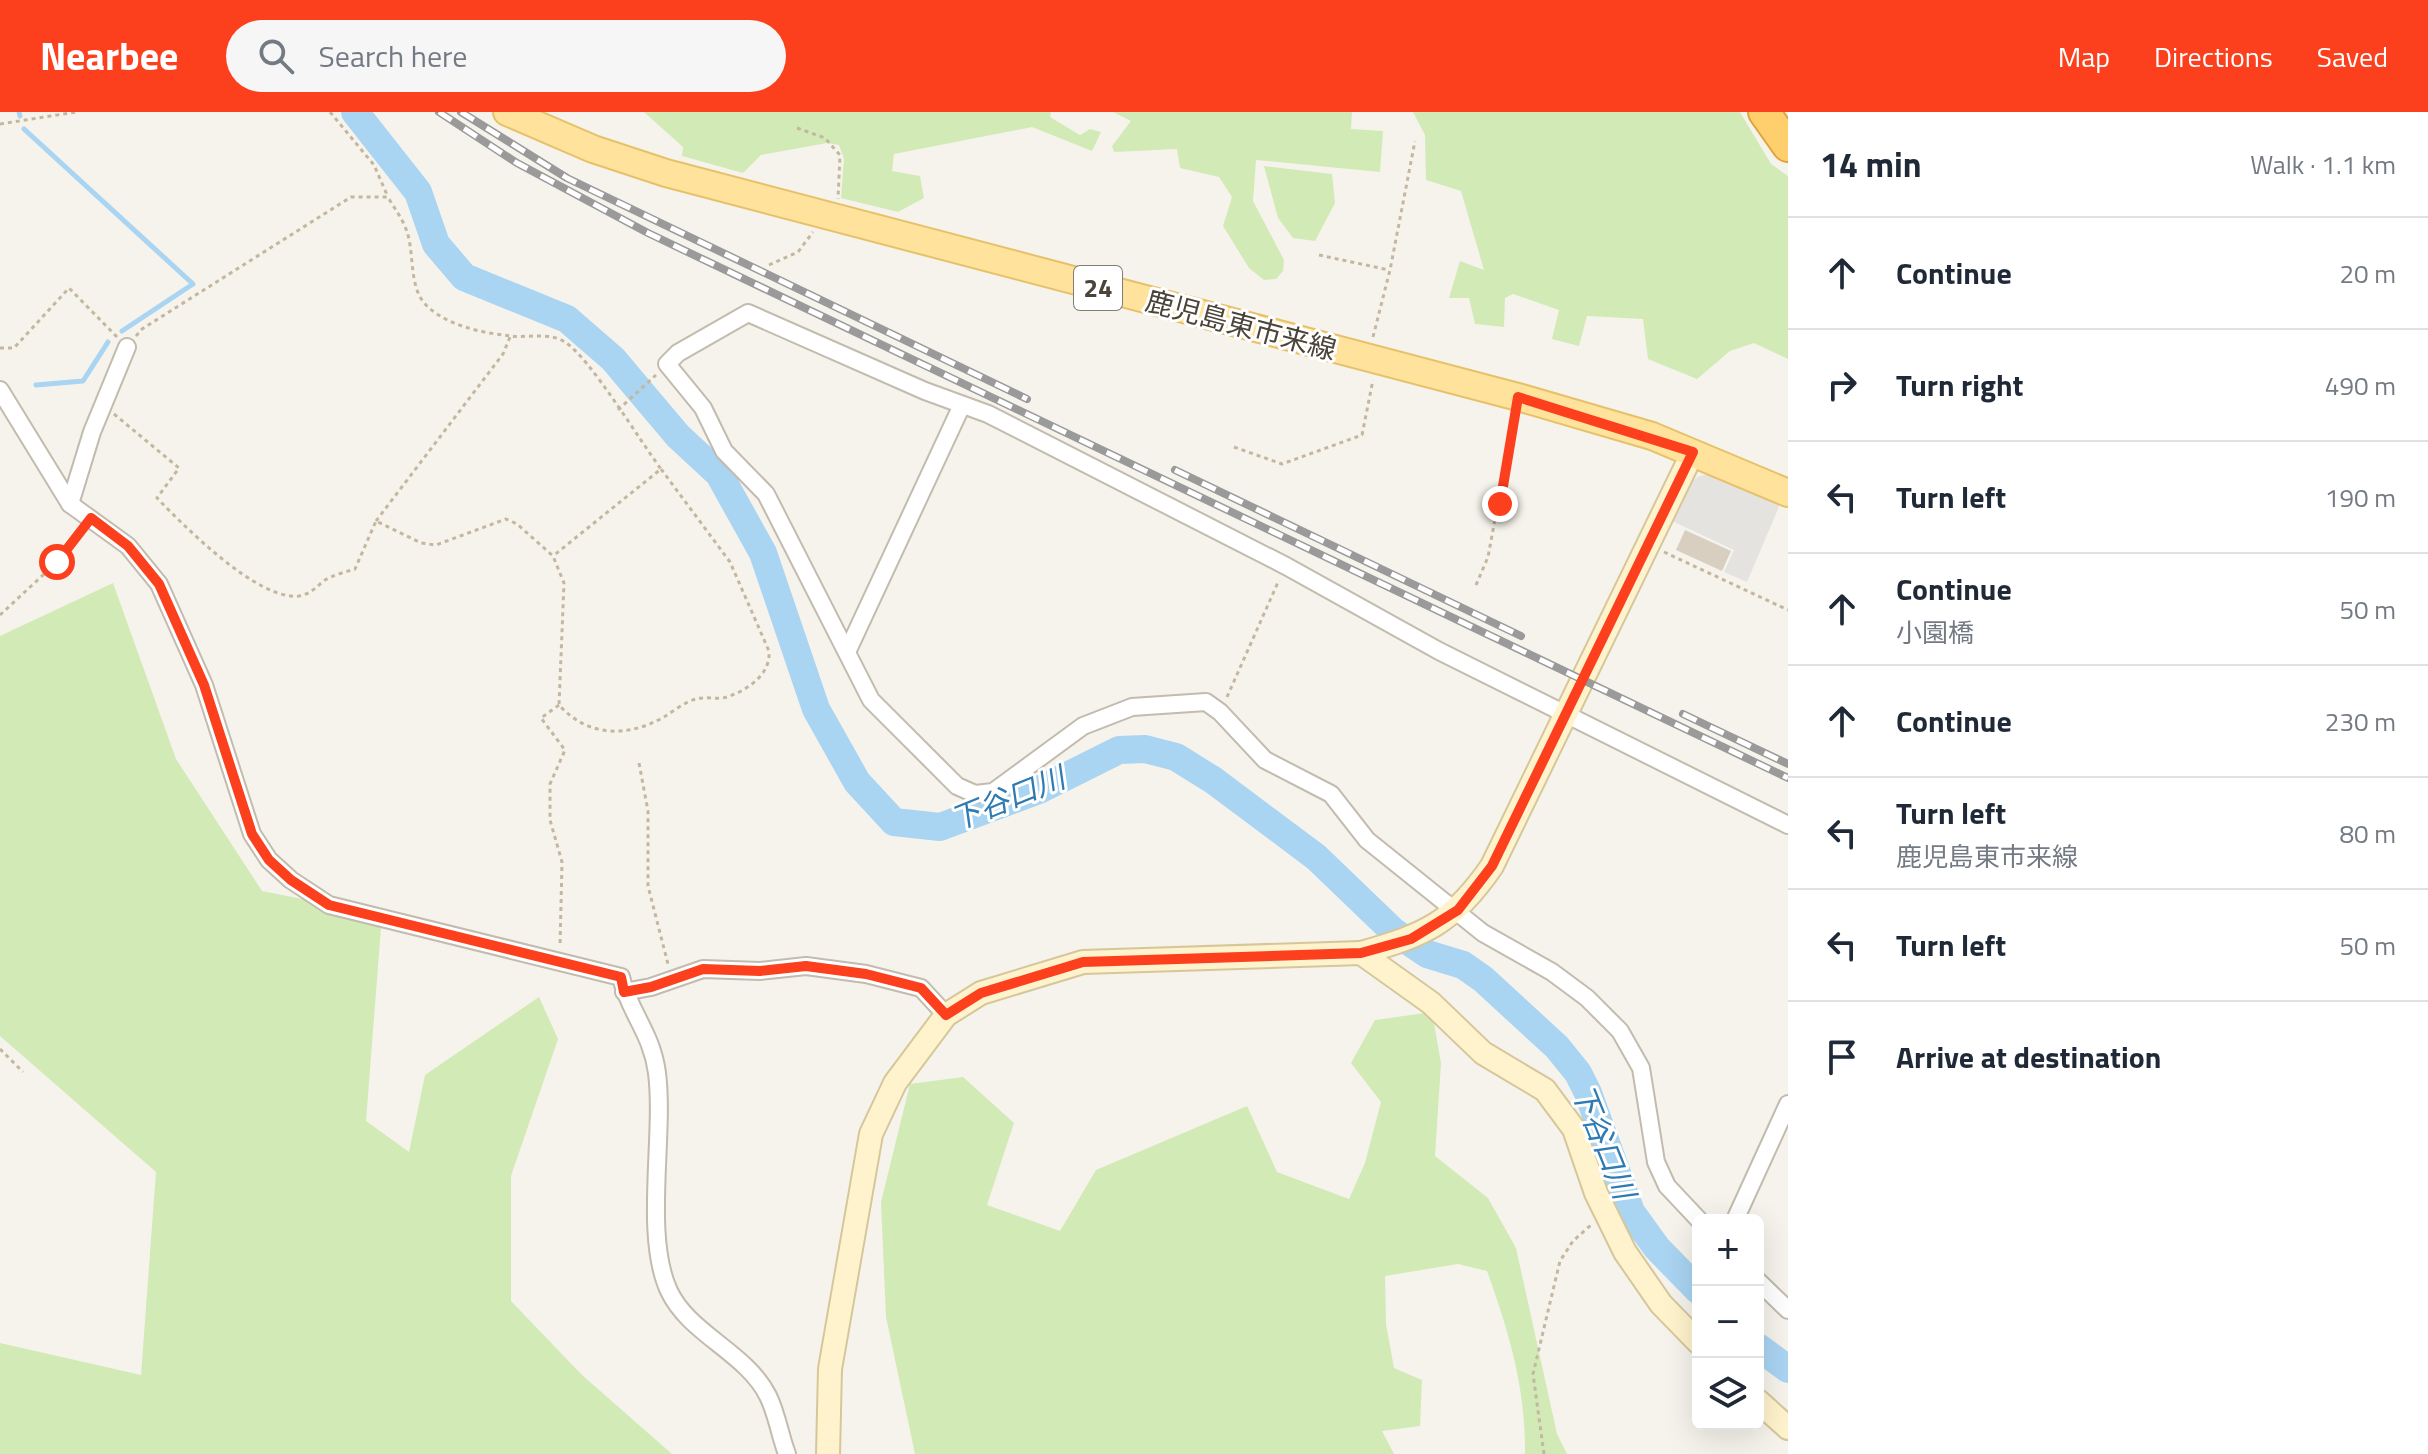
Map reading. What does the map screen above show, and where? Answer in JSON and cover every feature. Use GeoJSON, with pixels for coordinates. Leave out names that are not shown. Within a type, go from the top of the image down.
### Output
{"type":"FeatureCollection","features":[{"type":"Feature","properties":{"kind":"highway"},"geometry":{"type":"LineString","coordinates":[[1764,112],[1788,146]]}},
{"type":"Feature","properties":{"kind":"highway"},"geometry":{"type":"LineString","coordinates":[[1782,112],[1788,123]]}},
{"type":"Feature","properties":{"kind":"main road","name":"鹿児島東市来線"},"geometry":{"type":"LineString","coordinates":[[507,112],[593,149],[828,217],[1518,397],[1693,452],[1788,493]]}},
{"type":"Feature","properties":{"kind":"street"},"geometry":{"type":"LineString","coordinates":[[1693,1214],[1667,1186],[1656,1162],[1641,1068],[1620,1031],[1587,998],[1552,972],[1483,933],[1367,840],[1331,794],[1265,760],[1220,712],[1206,702],[1132,707],[1083,726],[993,792],[975,794],[957,786],[871,700],[766,494],[724,451],[703,408],[667,364],[678,353],[748,313],[988,414],[1286,566],[1350,604],[1788,825]]}},
{"type":"Feature","properties":{"kind":"street"},"geometry":{"type":"LineString","coordinates":[[70,504],[92,432],[127,347]]}},
{"type":"Feature","properties":{"kind":"street"},"geometry":{"type":"LineString","coordinates":[[0,390],[70,504],[128,546],[159,584],[204,685],[252,834],[280,870],[329,905],[621,977],[624,992],[650,1040],[657,1075],[656,1210],[668,1289],[680,1308],[768,1395],[787,1454]]}},
{"type":"Feature","properties":{"kind":"street"},"geometry":{"type":"LineString","coordinates":[[847,652],[962,405]]}},
{"type":"Feature","properties":{"kind":"street"},"geometry":{"type":"LineString","coordinates":[[828,1454],[830,1369],[871,1134],[895,1083],[946,1015],[981,993],[1083,962],[1361,953],[1411,939],[1458,910],[1492,866],[1693,452]]}},
{"type":"Feature","properties":{"kind":"street"},"geometry":{"type":"LineString","coordinates":[[1361,953],[1431,1003],[1483,1053],[1545,1090],[1574,1129],[1606,1213],[1625,1252],[1661,1304],[1692,1336]]}},
{"type":"Feature","properties":{"kind":"street"},"geometry":{"type":"LineString","coordinates":[[624,992],[703,969],[760,971],[806,966],[866,974],[921,988],[946,1015]]}},
{"type":"Feature","properties":{"kind":"street"},"geometry":{"type":"LineString","coordinates":[[1738,1214],[1788,1104]]}},
{"type":"Feature","properties":{"kind":"street"},"geometry":{"type":"LineString","coordinates":[[1763,1286],[1788,1310]]}},
{"type":"Feature","properties":{"kind":"street"},"geometry":{"type":"LineString","coordinates":[[1764,1406],[1788,1428]]}},
{"type":"Feature","properties":{"kind":"path"},"geometry":{"type":"LineString","coordinates":[[0,124],[76,112]]}},
{"type":"Feature","properties":{"kind":"path"},"geometry":{"type":"LineString","coordinates":[[330,112],[374,165],[407,231],[414,273],[424,303],[443,318],[469,328],[511,336],[554,337],[566,342],[730,562],[769,651],[765,672],[726,697],[695,699],[646,726],[624,732],[600,732],[583,725],[559,705]]}},
{"type":"Feature","properties":{"kind":"path"},"geometry":{"type":"LineString","coordinates":[[769,265],[798,252],[828,217],[840,155],[825,138],[797,128]]}},
{"type":"Feature","properties":{"kind":"path"},"geometry":{"type":"LineString","coordinates":[[1234,447],[1282,464],[1362,435],[1372,360],[1415,141]]}},
{"type":"Feature","properties":{"kind":"path"},"geometry":{"type":"LineString","coordinates":[[0,348],[14,348],[69,288],[127,347],[142,329],[351,197],[388,197]]}},
{"type":"Feature","properties":{"kind":"path"},"geometry":{"type":"LineString","coordinates":[[1319,255],[1390,270]]}},
{"type":"Feature","properties":{"kind":"path"},"geometry":{"type":"LineString","coordinates":[[104,407],[179,468],[157,498],[202,545],[268,589],[286,596],[300,596],[314,591],[327,579],[355,569],[376,521],[503,354],[511,336]]}},
{"type":"Feature","properties":{"kind":"path"},"geometry":{"type":"LineString","coordinates":[[618,410],[667,364]]}},
{"type":"Feature","properties":{"kind":"path"},"geometry":{"type":"LineString","coordinates":[[1476,585],[1488,557],[1500,504],[1518,397]]}},
{"type":"Feature","properties":{"kind":"path"},"geometry":{"type":"LineString","coordinates":[[553,556],[661,469]]}},
{"type":"Feature","properties":{"kind":"path"},"geometry":{"type":"LineString","coordinates":[[0,615],[57,562],[91,518]]}},
{"type":"Feature","properties":{"kind":"path"},"geometry":{"type":"LineString","coordinates":[[376,521],[421,543],[436,545],[506,519],[517,524],[553,556],[564,583],[559,705]]}},
{"type":"Feature","properties":{"kind":"path"},"geometry":{"type":"LineString","coordinates":[[1650,545],[1788,610]]}},
{"type":"Feature","properties":{"kind":"path"},"geometry":{"type":"LineString","coordinates":[[1220,712],[1286,566]]}},
{"type":"Feature","properties":{"kind":"path"},"geometry":{"type":"LineString","coordinates":[[559,705],[541,718],[565,750],[550,784],[550,820],[562,862],[560,962]]}},
{"type":"Feature","properties":{"kind":"path"},"geometry":{"type":"LineString","coordinates":[[639,763],[648,811],[648,886],[672,979]]}},
{"type":"Feature","properties":{"kind":"path"},"geometry":{"type":"LineString","coordinates":[[0,1049],[23,1072]]}},
{"type":"Feature","properties":{"kind":"path"},"geometry":{"type":"LineString","coordinates":[[1544,1454],[1533,1374],[1553,1281],[1573,1241],[1606,1213]]}},
{"type":"Feature","properties":{"kind":"green space"},"geometry":{"type":"Polygon","coordinates":[[[644,112],[1051,112],[1050,117],[1080,135],[1090,129],[1101,132],[1092,151],[1032,127],[894,154],[892,171],[920,176],[924,198],[898,212],[841,198],[844,159],[839,145],[827,143],[761,155],[743,173],[682,156],[683,147],[644,112]]]}},
{"type":"Feature","properties":{"kind":"green space"},"geometry":{"type":"Polygon","coordinates":[[[1113,112],[1352,112],[1351,129],[1383,131],[1380,172],[1256,160],[1253,201],[1284,260],[1283,271],[1276,279],[1264,280],[1249,268],[1223,226],[1232,197],[1219,177],[1180,168],[1177,149],[1114,152],[1112,146],[1131,121],[1113,112]]]}},
{"type":"Feature","properties":{"kind":"green space"},"geometry":{"type":"Polygon","coordinates":[[[1413,112],[1740,112],[1771,164],[1788,176],[1788,359],[1754,343],[1730,351],[1697,379],[1648,359],[1643,319],[1587,316],[1579,346],[1552,339],[1559,310],[1513,294],[1505,298],[1504,327],[1475,324],[1469,298],[1449,298],[1460,261],[1484,270],[1461,191],[1426,180],[1425,135],[1413,112]]]}},
{"type":"Feature","properties":{"kind":"green space"},"geometry":{"type":"Polygon","coordinates":[[[1264,166],[1332,174],[1335,203],[1315,241],[1293,238],[1278,218],[1264,166]]]}},
{"type":"Feature","properties":{"kind":"green space"},"geometry":{"type":"Polygon","coordinates":[[[113,583],[176,759],[262,891],[382,915],[366,1121],[409,1152],[425,1075],[539,997],[558,1039],[511,1176],[511,1301],[582,1375],[672,1454],[0,1454],[0,1343],[141,1375],[156,1172],[0,1036],[0,636],[113,583]]]}},
{"type":"Feature","properties":{"kind":"green space"},"geometry":{"type":"Polygon","coordinates":[[[1432,1012],[1441,1063],[1435,1156],[1488,1198],[1516,1248],[1557,1434],[1567,1454],[1525,1454],[1523,1407],[1515,1361],[1487,1271],[1458,1264],[1385,1276],[1386,1324],[1394,1368],[1422,1380],[1420,1426],[1382,1431],[1394,1454],[915,1454],[886,1317],[881,1202],[910,1084],[963,1077],[1014,1123],[987,1205],[1060,1231],[1096,1170],[1247,1106],[1277,1172],[1349,1199],[1365,1163],[1381,1102],[1351,1063],[1375,1020],[1432,1012]]]}},
{"type":"Feature","properties":{"kind":"shaded area"},"geometry":{"type":"Polygon","coordinates":[[[1711,474],[1781,502],[1747,582],[1724,572],[1734,550],[1672,521],[1690,483],[1699,476],[1711,474]]]}},
{"type":"Feature","properties":{"kind":"building"},"geometry":{"type":"Polygon","coordinates":[[[1685,530],[1731,551],[1722,571],[1676,550],[1685,530]]]}},
{"type":"Feature","properties":{"kind":"waterway"},"geometry":{"type":"LineString","coordinates":[[19,112],[20,116]]}},
{"type":"Feature","properties":{"kind":"waterway","name":"下谷口川"},"geometry":{"type":"LineString","coordinates":[[355,112],[418,192],[436,244],[464,277],[567,319],[613,359],[678,436],[719,474],[763,553],[816,709],[857,782],[894,822],[940,827],[1039,790],[1119,750],[1145,749],[1176,757],[1213,780],[1316,857],[1393,931],[1427,954],[1463,965],[1483,979],[1557,1047],[1578,1073],[1588,1093],[1631,1212],[1657,1248],[1694,1286]]}},
{"type":"Feature","properties":{"kind":"waterway"},"geometry":{"type":"LineString","coordinates":[[24,129],[193,284],[122,331]]}},
{"type":"Feature","properties":{"kind":"waterway"},"geometry":{"type":"LineString","coordinates":[[36,385],[83,381],[108,342]]}},
{"type":"Feature","properties":{"kind":"waterway","name":"下谷口川"},"geometry":{"type":"LineString","coordinates":[[1764,1351],[1788,1369]]}},
{"type":"Feature","properties":{"kind":"railway"},"geometry":{"type":"LineString","coordinates":[[439,112],[517,163],[648,233],[1788,778]]}},
{"type":"Feature","properties":{"kind":"railway"},"geometry":{"type":"LineString","coordinates":[[461,112],[567,178],[1027,399]]}},
{"type":"Feature","properties":{"kind":"railway"},"geometry":{"type":"LineString","coordinates":[[1175,470],[1521,636]]}},
{"type":"Feature","properties":{"kind":"railway"},"geometry":{"type":"LineString","coordinates":[[1683,714],[1788,764]]}},
{"type":"Feature","properties":{"kind":"route"},"geometry":{"type":"LineString","coordinates":[[57,562],[91,518],[128,546],[159,584],[204,685],[252,834],[269,860],[291,880],[329,905],[621,977],[624,992],[651,987],[703,969],[728,967],[760,971],[806,966],[866,974],[921,988],[946,1015],[981,993],[1083,962],[1280,953],[1361,953],[1411,939],[1458,910],[1492,866],[1693,452],[1652,436],[1518,397],[1500,504]]}}]}
